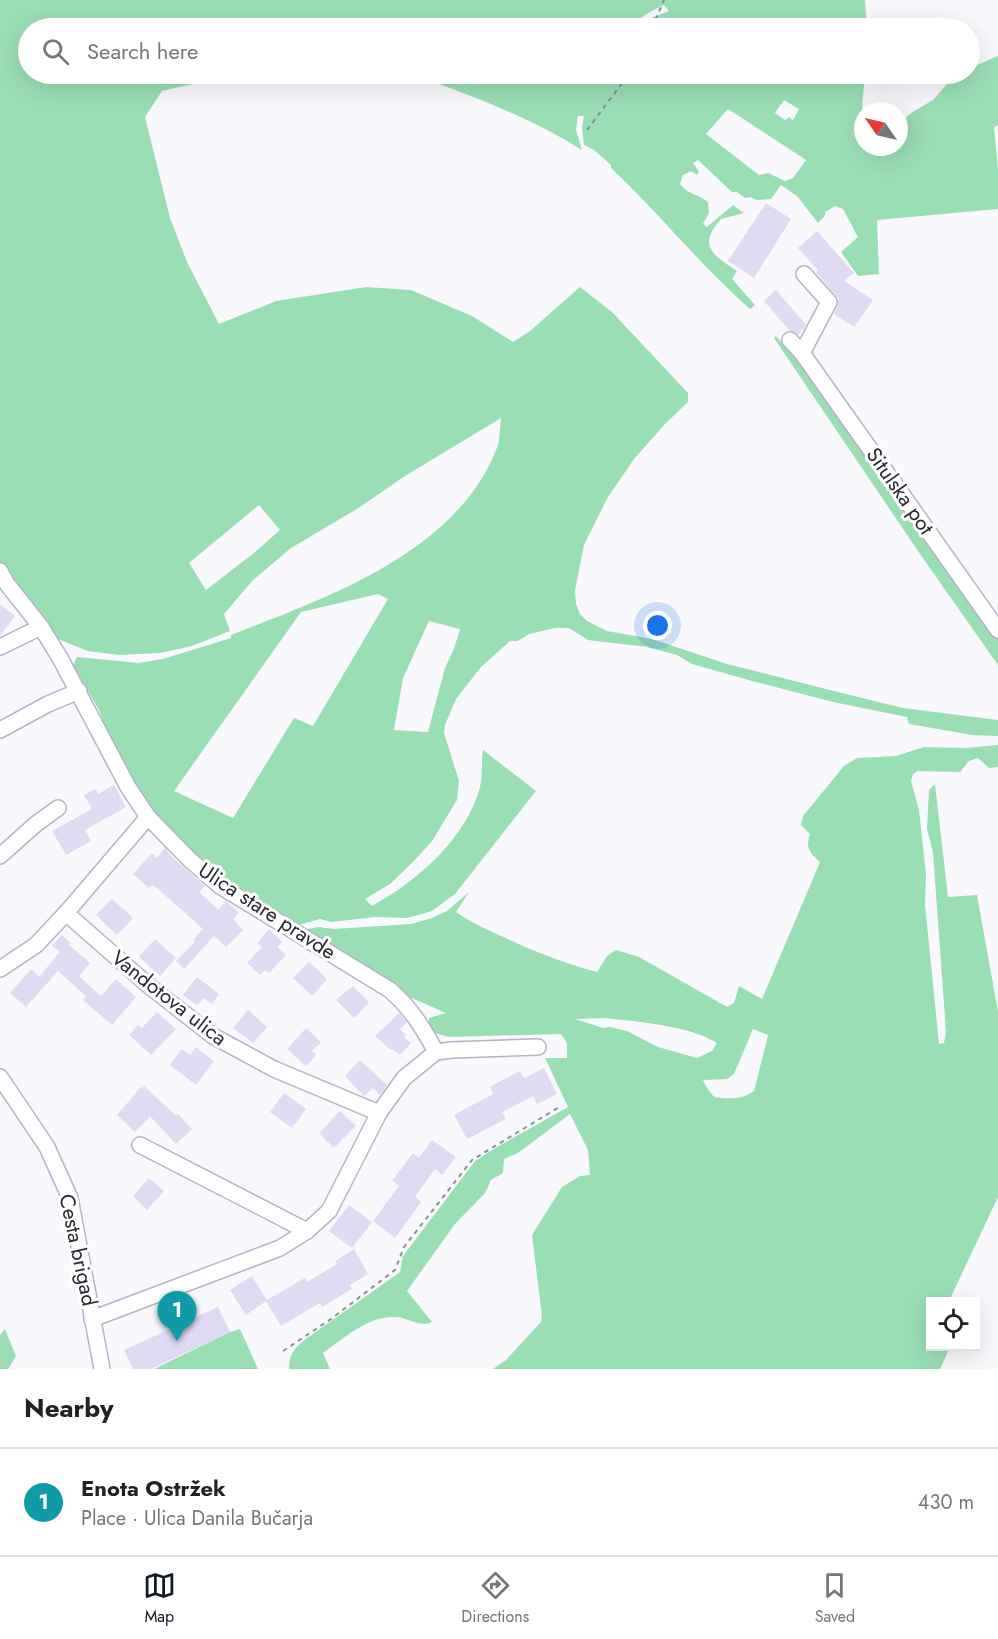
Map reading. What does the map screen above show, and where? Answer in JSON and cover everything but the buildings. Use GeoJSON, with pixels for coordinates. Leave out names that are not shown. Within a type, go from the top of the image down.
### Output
{"type":"FeatureCollection","features":[{"type":"Feature","properties":{"kind":"street"},"geometry":{"type":"LineString","coordinates":[[802,352],[829,302],[804,274]]}},
{"type":"Feature","properties":{"kind":"street","name":"Situlska pot"},"geometry":{"type":"LineString","coordinates":[[790,340],[802,352],[998,630]]}},
{"type":"Feature","properties":{"kind":"street","name":"Ulica stare pravde"},"geometry":{"type":"LineString","coordinates":[[0,571],[7,584],[41,627],[79,692],[128,787],[148,817],[190,860],[220,886],[390,990],[407,1005],[422,1024],[436,1053]]}},
{"type":"Feature","properties":{"kind":"street"},"geometry":{"type":"LineString","coordinates":[[0,648],[41,627]]}},
{"type":"Feature","properties":{"kind":"street"},"geometry":{"type":"LineString","coordinates":[[0,730],[48,704],[79,692]]}},
{"type":"Feature","properties":{"kind":"street"},"geometry":{"type":"LineString","coordinates":[[0,856],[58,808]]}},
{"type":"Feature","properties":{"kind":"street"},"geometry":{"type":"LineString","coordinates":[[0,969],[36,945],[148,817]]}},
{"type":"Feature","properties":{"kind":"street","name":"Vandotova ulica"},"geometry":{"type":"LineString","coordinates":[[66,913],[148,985],[213,1036],[274,1069],[379,1113]]}},
{"type":"Feature","properties":{"kind":"street"},"geometry":{"type":"LineString","coordinates":[[92,1319],[280,1248],[308,1231],[329,1211],[379,1113],[404,1077],[436,1053],[452,1050],[538,1047]]}},
{"type":"Feature","properties":{"kind":"street","name":"Cesta brigad"},"geometry":{"type":"LineString","coordinates":[[0,1077],[47,1147],[70,1198],[102,1369]]}},
{"type":"Feature","properties":{"kind":"street"},"geometry":{"type":"LineString","coordinates":[[140,1145],[308,1231]]}},
{"type":"Feature","properties":{"kind":"path"},"geometry":{"type":"LineString","coordinates":[[656,18],[664,0]]}},
{"type":"Feature","properties":{"kind":"path"},"geometry":{"type":"LineString","coordinates":[[587,130],[622,84]]}},
{"type":"Feature","properties":{"kind":"path"},"geometry":{"type":"LineString","coordinates":[[283,1351],[331,1319],[395,1270],[404,1247],[472,1160],[561,1106]]}},
{"type":"Feature","properties":{"kind":"green space"},"geometry":{"type":"Polygon","coordinates":[[[0,0],[865,0],[866,18],[652,18],[669,11],[664,5],[641,18],[18,18],[18,84],[192,84],[162,91],[145,117],[170,218],[187,262],[219,324],[276,301],[366,287],[411,290],[472,316],[513,342],[530,331],[580,287],[612,312],[688,393],[688,402],[634,459],[608,497],[584,545],[575,590],[576,604],[580,614],[587,621],[607,631],[652,639],[727,664],[903,708],[998,720],[998,736],[972,735],[909,724],[907,717],[833,702],[752,681],[692,664],[677,655],[647,647],[588,640],[569,628],[555,628],[529,634],[518,641],[510,641],[481,667],[456,699],[444,733],[459,781],[457,800],[432,841],[412,863],[390,884],[365,899],[372,906],[389,896],[422,871],[452,841],[464,824],[480,787],[483,750],[536,791],[455,894],[432,911],[407,918],[375,917],[331,922],[320,919],[295,926],[219,881],[155,814],[141,796],[106,729],[99,710],[73,665],[77,657],[138,663],[163,659],[231,638],[231,635],[308,604],[386,566],[422,542],[453,514],[479,482],[498,445],[501,418],[291,548],[253,580],[224,614],[230,631],[192,646],[160,653],[119,655],[88,651],[55,638],[0,562],[0,0]],[[259,505],[189,563],[206,590],[280,530],[259,505]],[[378,594],[301,612],[174,791],[233,818],[294,718],[313,726],[388,599],[378,594]],[[429,621],[403,678],[394,730],[428,732],[445,668],[460,629],[429,621]]]}},
{"type":"Feature","properties":{"kind":"green space"},"geometry":{"type":"Polygon","coordinates":[[[998,56],[998,125],[994,127],[998,170],[998,209],[877,220],[879,274],[858,276],[841,252],[858,237],[843,209],[835,206],[825,212],[825,216],[818,223],[797,196],[781,185],[771,199],[757,200],[732,192],[698,160],[693,163],[699,172],[697,175],[691,171],[683,175],[680,184],[686,190],[708,202],[709,213],[703,224],[707,227],[733,205],[744,213],[721,219],[710,237],[709,244],[716,255],[737,271],[732,279],[755,305],[750,309],[611,168],[611,165],[594,150],[584,145],[582,127],[584,116],[578,116],[576,130],[582,150],[498,107],[438,84],[864,84],[863,102],[854,102],[854,156],[908,156],[908,116],[933,100],[947,84],[980,84],[980,64],[998,56]],[[784,100],[775,113],[785,120],[789,117],[793,120],[799,109],[784,100]],[[728,109],[706,134],[759,175],[768,173],[785,181],[793,178],[806,160],[728,109]]]}},
{"type":"Feature","properties":{"kind":"green space"},"geometry":{"type":"Polygon","coordinates":[[[776,336],[796,357],[998,637],[998,665],[774,338],[776,336]]]}},
{"type":"Feature","properties":{"kind":"green space"},"geometry":{"type":"Polygon","coordinates":[[[998,745],[998,767],[989,768],[978,758],[969,761],[960,772],[918,771],[913,774],[911,781],[919,810],[926,874],[925,905],[939,1044],[944,1043],[946,1032],[933,852],[927,829],[929,790],[935,784],[948,897],[977,895],[998,1012],[998,1197],[951,1297],[926,1297],[926,1351],[948,1351],[940,1369],[493,1369],[506,1360],[541,1322],[532,1235],[562,1187],[580,1176],[590,1175],[588,1150],[570,1114],[518,1153],[504,1159],[503,1173],[491,1180],[485,1193],[455,1224],[407,1291],[432,1322],[423,1324],[400,1317],[375,1320],[357,1329],[323,1353],[330,1369],[289,1369],[292,1353],[303,1341],[400,1272],[403,1256],[475,1161],[568,1107],[545,1058],[567,1058],[567,1043],[561,1034],[449,1037],[435,1033],[429,1026],[429,1018],[446,1013],[409,997],[378,975],[303,930],[318,927],[334,929],[411,924],[447,911],[469,892],[456,912],[490,931],[560,961],[597,972],[607,956],[616,950],[639,957],[727,1007],[734,1003],[739,986],[762,999],[820,862],[809,850],[810,834],[801,825],[803,816],[844,766],[857,758],[896,756],[924,747],[965,748],[998,745]],[[603,1018],[575,1019],[603,1028],[610,1027],[627,1031],[658,1047],[697,1058],[712,1051],[717,1043],[693,1032],[603,1018]],[[753,1029],[734,1074],[727,1079],[703,1080],[714,1097],[740,1097],[754,1091],[768,1035],[753,1029]]]}},
{"type":"Feature","properties":{"kind":"green space"},"geometry":{"type":"Polygon","coordinates":[[[5,1329],[16,1356],[8,1369],[0,1369],[0,1335],[5,1329]]]}},
{"type":"Feature","properties":{"kind":"green space"},"geometry":{"type":"Polygon","coordinates":[[[240,1329],[258,1369],[154,1369],[230,1332],[240,1329]]]}},
{"type":"Feature","properties":{"kind":"place","name":"Enota Ostržek"},"geometry":{"type":"Point","coordinates":[177,1341]}}]}
